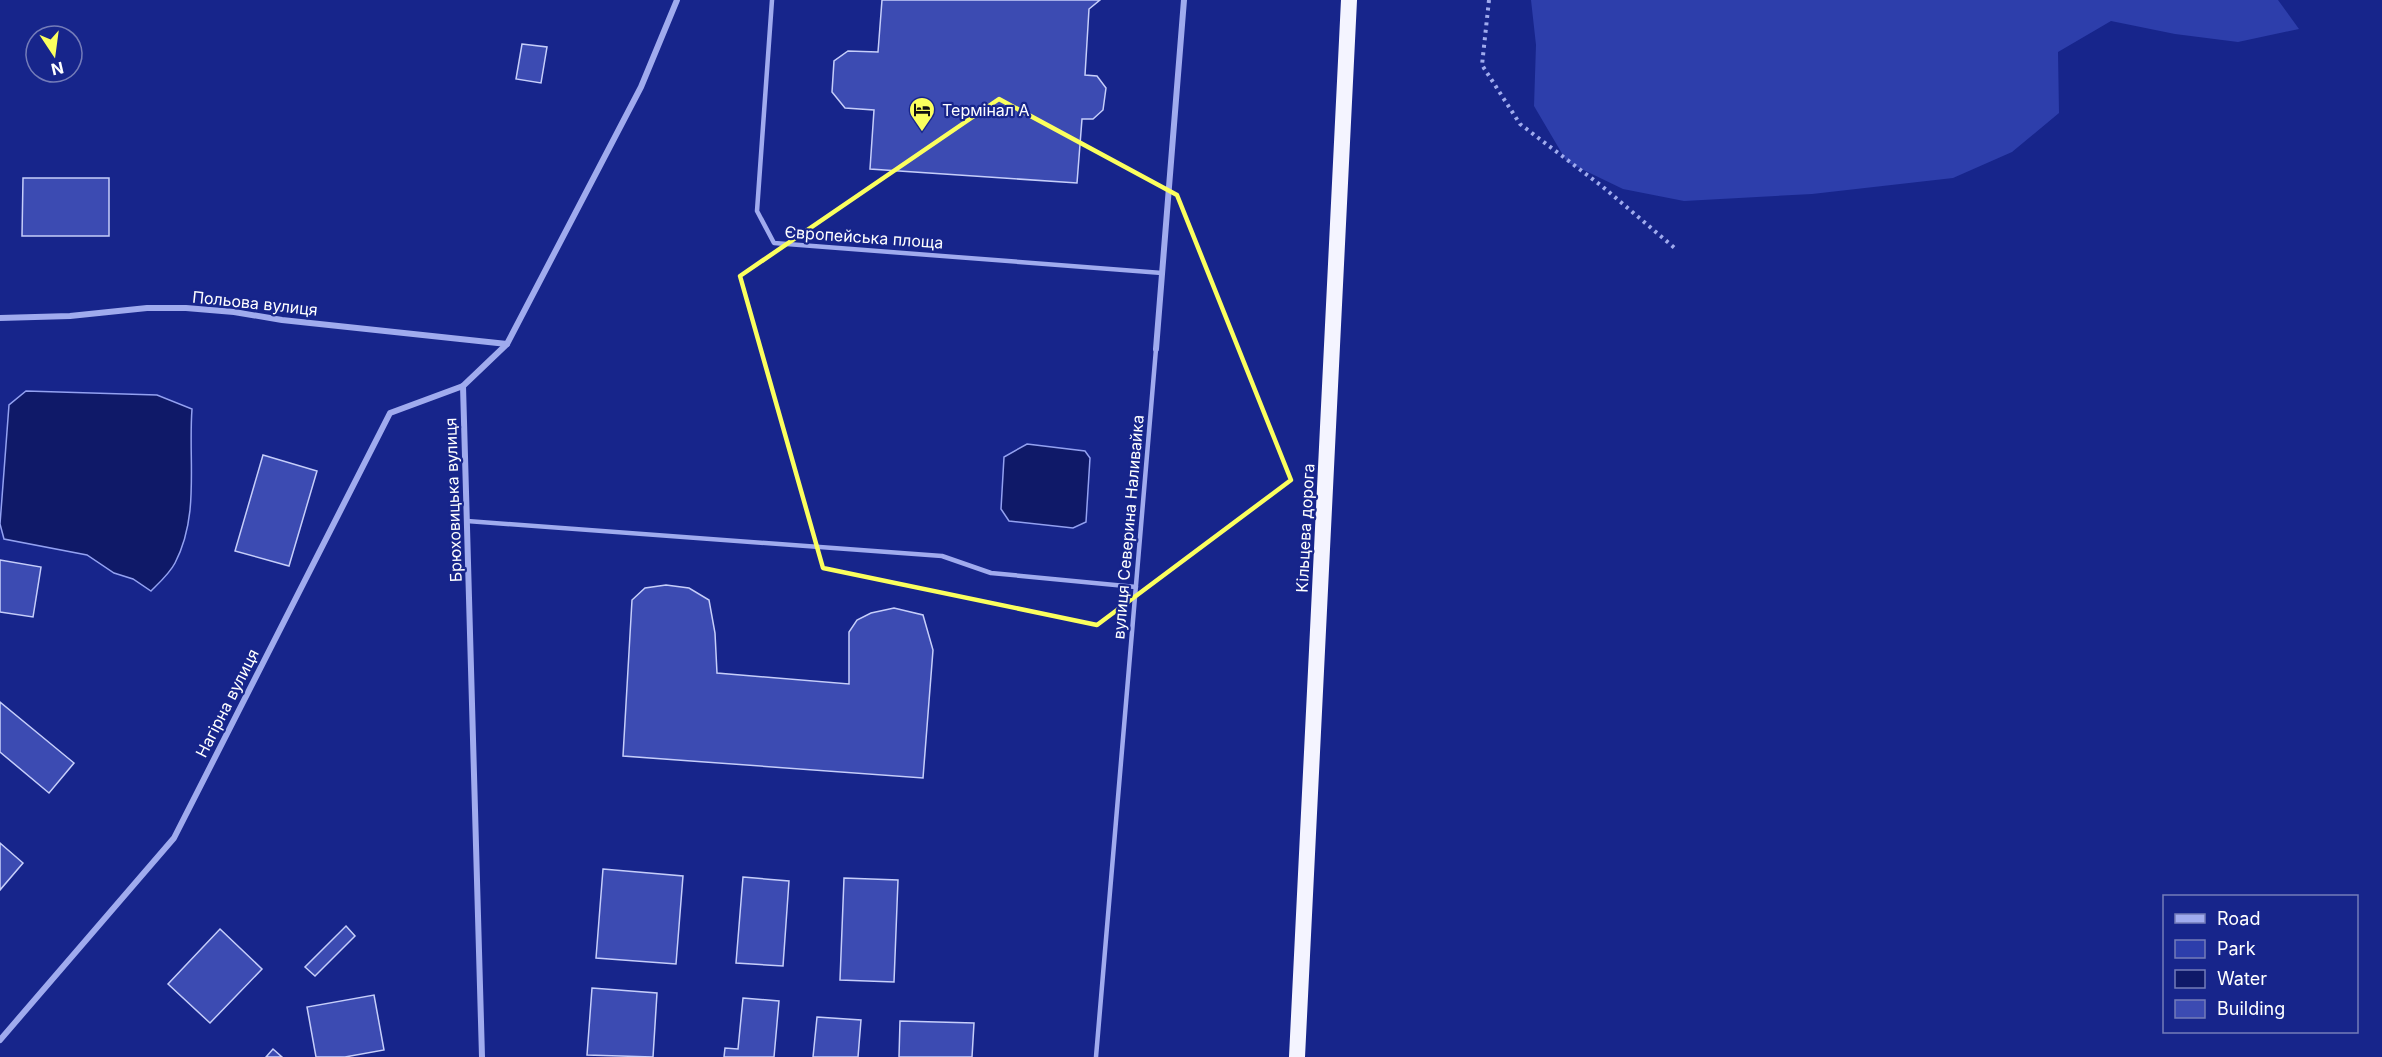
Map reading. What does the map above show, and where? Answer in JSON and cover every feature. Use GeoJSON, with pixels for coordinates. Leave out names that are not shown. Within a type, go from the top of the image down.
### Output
{"type":"FeatureCollection","features":[{"type":"Feature","properties":{"kind":"highway","name":"Кільцева дорога"},"geometry":{"type":"LineString","coordinates":[[1297,1057],[1349,0]]}},
{"type":"Feature","properties":{"kind":"street"},"geometry":{"type":"LineString","coordinates":[[464,386],[507,344],[641,87],[677,0]]}},
{"type":"Feature","properties":{"kind":"street","name":"вулиця Северина Наливайка"},"geometry":{"type":"LineString","coordinates":[[1156,348],[1184,0]]}},
{"type":"Feature","properties":{"kind":"street","name":"Польова вулиця"},"geometry":{"type":"LineString","coordinates":[[0,318],[70,316],[147,308],[186,308],[507,344]]}},
{"type":"Feature","properties":{"kind":"street","name":"Брюховицька вулиця"},"geometry":{"type":"LineString","coordinates":[[464,386],[482,1057]]}},
{"type":"Feature","properties":{"kind":"street","name":"Нагірна вулиця"},"geometry":{"type":"LineString","coordinates":[[0,1040],[174,838],[390,413],[464,386]]}},
{"type":"Feature","properties":{"kind":"lane","name":"Європейська площа"},"geometry":{"type":"LineString","coordinates":[[772,0],[757,211],[774,243],[1162,273]]}},
{"type":"Feature","properties":{"kind":"lane","name":"вулиця Северина Наливайка"},"geometry":{"type":"LineString","coordinates":[[1096,1057],[1156,348]]}},
{"type":"Feature","properties":{"kind":"lane"},"geometry":{"type":"LineString","coordinates":[[467,521],[942,556],[991,573],[1136,587]]}},
{"type":"Feature","properties":{"kind":"path"},"geometry":{"type":"LineString","coordinates":[[1490,0],[1482,65],[1520,124],[1603,187],[1677,250]]}},
{"type":"Feature","properties":{"kind":"highlighted area"},"geometry":{"type":"Polygon","coordinates":[[[999,99],[1177,195],[1291,480],[1097,625],[823,568],[740,276],[999,99]]]}},
{"type":"Feature","properties":{"kind":"green space"},"geometry":{"type":"Polygon","coordinates":[[[1531,0],[2278,0],[2299,29],[2238,42],[2175,34],[2111,21],[2058,52],[2059,113],[2012,152],[1953,178],[1812,194],[1684,201],[1623,189],[1567,162],[1534,106],[1536,45],[1531,0]]]}},
{"type":"Feature","properties":{"kind":"water"},"geometry":{"type":"Polygon","coordinates":[[[26,391],[157,395],[192,409],[188,526],[175,563],[151,591],[133,579],[114,573],[87,555],[4,539],[0,524],[9,405],[26,391]]]}},
{"type":"Feature","properties":{"kind":"water"},"geometry":{"type":"Polygon","coordinates":[[[1027,444],[1085,451],[1090,458],[1086,522],[1073,528],[1009,521],[1001,509],[1004,457],[1027,444]]]}},
{"type":"Feature","properties":{"kind":"building","name":"Термінал А"},"geometry":{"type":"Polygon","coordinates":[[[882,0],[1100,0],[1089,9],[1085,75],[1097,76],[1106,88],[1103,110],[1093,119],[1082,119],[1077,183],[870,169],[874,110],[845,108],[832,92],[834,61],[848,51],[878,52],[882,0]]]}},
{"type":"Feature","properties":{"kind":"building"},"geometry":{"type":"Polygon","coordinates":[[[522,44],[547,47],[541,83],[516,79],[522,44]]]}},
{"type":"Feature","properties":{"kind":"building"},"geometry":{"type":"Polygon","coordinates":[[[23,178],[109,178],[109,236],[22,236],[23,178]]]}},
{"type":"Feature","properties":{"kind":"building"},"geometry":{"type":"Polygon","coordinates":[[[263,455],[317,471],[289,566],[235,551],[263,455]]]}},
{"type":"Feature","properties":{"kind":"building"},"geometry":{"type":"Polygon","coordinates":[[[0,560],[41,567],[33,617],[0,612],[0,560]]]}},
{"type":"Feature","properties":{"kind":"building"},"geometry":{"type":"Polygon","coordinates":[[[666,585],[689,588],[709,600],[715,633],[717,673],[849,684],[849,632],[857,620],[871,613],[894,608],[923,615],[933,650],[923,778],[623,756],[632,600],[645,588],[666,585]]]}},
{"type":"Feature","properties":{"kind":"building"},"geometry":{"type":"Polygon","coordinates":[[[0,702],[74,763],[49,793],[0,752],[0,702]]]}},
{"type":"Feature","properties":{"kind":"building"},"geometry":{"type":"Polygon","coordinates":[[[0,843],[23,863],[0,890],[0,843]]]}},
{"type":"Feature","properties":{"kind":"building"},"geometry":{"type":"Polygon","coordinates":[[[603,869],[683,876],[676,964],[596,958],[603,869]]]}},
{"type":"Feature","properties":{"kind":"building"},"geometry":{"type":"Polygon","coordinates":[[[743,877],[789,881],[783,966],[736,963],[743,877]]]}},
{"type":"Feature","properties":{"kind":"building"},"geometry":{"type":"Polygon","coordinates":[[[844,878],[898,880],[894,982],[840,980],[844,878]]]}},
{"type":"Feature","properties":{"kind":"building"},"geometry":{"type":"Polygon","coordinates":[[[346,926],[355,936],[315,976],[305,967],[346,926]]]}},
{"type":"Feature","properties":{"kind":"building"},"geometry":{"type":"Polygon","coordinates":[[[220,929],[262,969],[210,1023],[168,984],[220,929]]]}},
{"type":"Feature","properties":{"kind":"building"},"geometry":{"type":"Polygon","coordinates":[[[592,988],[657,993],[653,1057],[587,1055],[592,988]]]}},
{"type":"Feature","properties":{"kind":"building"},"geometry":{"type":"Polygon","coordinates":[[[374,995],[384,1050],[345,1057],[316,1057],[307,1007],[374,995]]]}},
{"type":"Feature","properties":{"kind":"building"},"geometry":{"type":"Polygon","coordinates":[[[743,998],[779,1001],[774,1057],[724,1057],[725,1048],[738,1049],[743,998]]]}},
{"type":"Feature","properties":{"kind":"building"},"geometry":{"type":"Polygon","coordinates":[[[817,1017],[861,1020],[858,1057],[813,1057],[817,1017]]]}},
{"type":"Feature","properties":{"kind":"building"},"geometry":{"type":"Polygon","coordinates":[[[900,1021],[974,1023],[972,1057],[899,1057],[900,1021]]]}},
{"type":"Feature","properties":{"kind":"building"},"geometry":{"type":"Polygon","coordinates":[[[273,1049],[282,1057],[266,1057],[273,1049]]]}},
{"type":"Feature","properties":{"kind":"place","name":"Термінал А"},"geometry":{"type":"Point","coordinates":[922,133]}}]}
